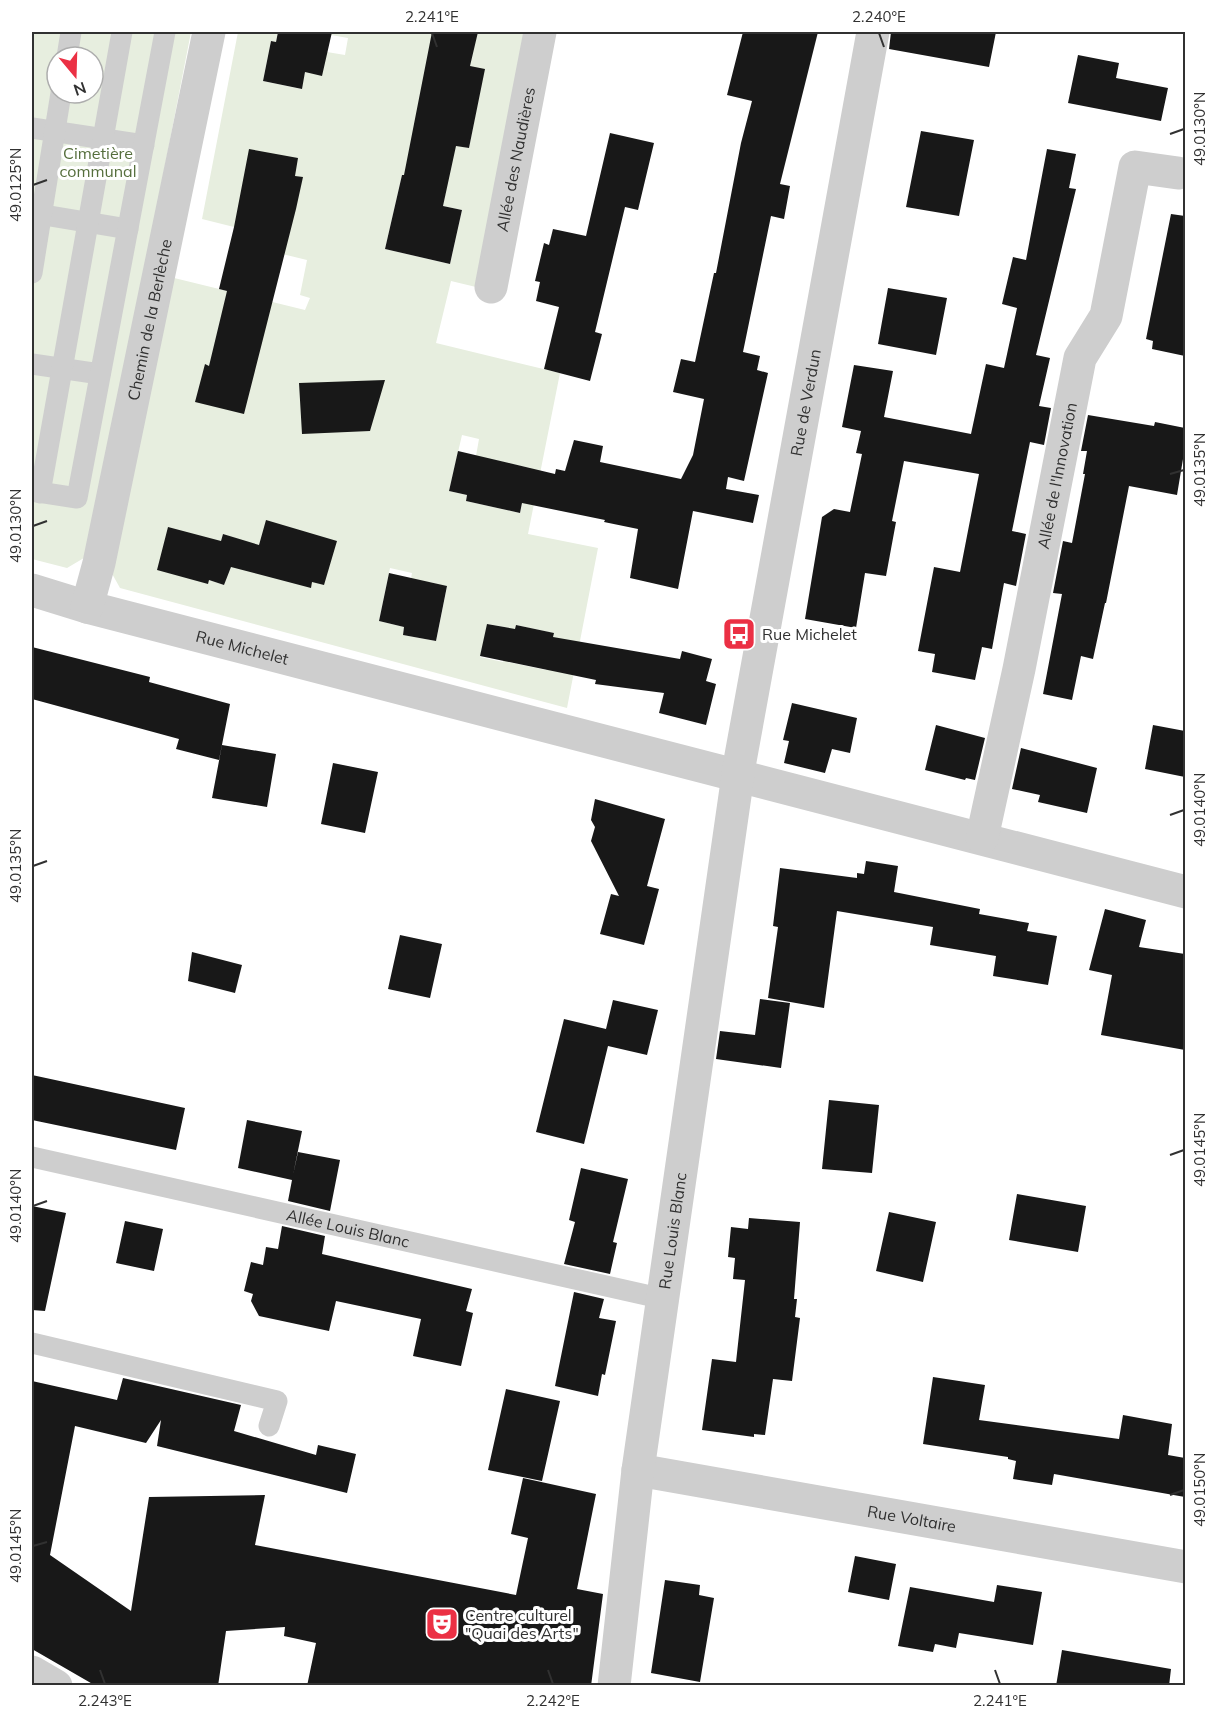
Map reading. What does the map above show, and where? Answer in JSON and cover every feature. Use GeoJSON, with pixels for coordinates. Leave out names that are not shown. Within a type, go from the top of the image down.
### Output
{"type":"FeatureCollection","features":[{"type":"Feature","properties":{"kind":"street","name":"Chemin de la Berlèche"},"geometry":{"type":"LineString","coordinates":[[87,607],[108,517],[209,32]]}},
{"type":"Feature","properties":{"kind":"street","name":"Allée des Naudières"},"geometry":{"type":"LineString","coordinates":[[491,287],[540,32]]}},
{"type":"Feature","properties":{"kind":"street","name":"Rue de Verdun"},"geometry":{"type":"LineString","coordinates":[[738,776],[873,32]]}},
{"type":"Feature","properties":{"kind":"street","name":"Allée de l'Innovation"},"geometry":{"type":"LineString","coordinates":[[982,838],[1019,669],[1080,358],[1106,316],[1135,167],[1182,173]]}},
{"type":"Feature","properties":{"kind":"street","name":"Rue Michelet"},"geometry":{"type":"LineString","coordinates":[[32,590],[87,607],[1185,892]]}},
{"type":"Feature","properties":{"kind":"street","name":"Rue Louis Blanc"},"geometry":{"type":"LineString","coordinates":[[614,1686],[638,1470],[738,776]]}},
{"type":"Feature","properties":{"kind":"street","name":"Rue Voltaire"},"geometry":{"type":"LineString","coordinates":[[638,1470],[1185,1567]]}},
{"type":"Feature","properties":{"kind":"street"},"geometry":{"type":"LineString","coordinates":[[32,1672],[56,1686]]}},
{"type":"Feature","properties":{"kind":"lane"},"geometry":{"type":"LineString","coordinates":[[122,32],[62,369],[36,492],[77,498],[165,32]]}},
{"type":"Feature","properties":{"kind":"lane"},"geometry":{"type":"LineString","coordinates":[[32,273],[36,214],[59,105]]}},
{"type":"Feature","properties":{"kind":"lane"},"geometry":{"type":"LineString","coordinates":[[32,128],[144,145]]}},
{"type":"Feature","properties":{"kind":"lane"},"geometry":{"type":"LineString","coordinates":[[36,214],[128,229]]}},
{"type":"Feature","properties":{"kind":"lane"},"geometry":{"type":"LineString","coordinates":[[32,364],[100,375]]}},
{"type":"Feature","properties":{"kind":"lane","name":"Allée Louis Blanc"},"geometry":{"type":"LineString","coordinates":[[32,1157],[664,1299]]}},
{"type":"Feature","properties":{"kind":"lane"},"geometry":{"type":"LineString","coordinates":[[32,1343],[277,1401],[269,1426]]}},
{"type":"Feature","properties":{"kind":"green space","name":"Cimetière communal"},"geometry":{"type":"Polygon","coordinates":[[[32,32],[191,32],[89,555],[67,568],[32,559],[32,32]]]}},
{"type":"Feature","properties":{"kind":"green space"},"geometry":{"type":"Polygon","coordinates":[[[238,32],[278,32],[276,42],[271,41],[263,81],[301,89],[305,72],[327,52],[345,55],[348,38],[331,35],[331,32],[449,32],[476,37],[478,32],[525,32],[476,287],[451,281],[436,343],[560,373],[528,534],[598,548],[567,708],[120,588],[110,570],[166,276],[305,310],[310,298],[300,295],[307,260],[270,251],[250,231],[202,219],[238,32]],[[484,70],[412,137],[469,148],[484,70]],[[402,175],[385,249],[450,264],[462,210],[443,206],[447,185],[402,175]],[[462,435],[449,491],[467,495],[466,501],[520,513],[530,468],[476,456],[479,439],[462,435]],[[223,534],[209,580],[224,585],[238,539],[223,534]],[[390,568],[379,621],[404,627],[403,635],[436,641],[447,587],[430,582],[410,583],[412,573],[390,568]],[[488,624],[480,657],[503,662],[510,628],[488,624]],[[516,625],[508,662],[546,670],[553,633],[516,625]]]}},
{"type":"Feature","properties":{"kind":"building"},"geometry":{"type":"Polygon","coordinates":[[[278,32],[332,32],[322,76],[305,72],[302,89],[263,81],[271,41],[276,42],[278,32]]]}},
{"type":"Feature","properties":{"kind":"building"},"geometry":{"type":"Polygon","coordinates":[[[432,32],[478,32],[470,66],[485,69],[469,148],[456,146],[443,206],[462,210],[450,264],[385,249],[402,175],[404,175],[432,32]]]}},
{"type":"Feature","properties":{"kind":"building"},"geometry":{"type":"Polygon","coordinates":[[[743,32],[818,32],[780,184],[790,186],[784,219],[771,216],[743,352],[760,356],[757,370],[768,373],[744,481],[728,477],[726,489],[759,495],[753,523],[693,511],[678,589],[630,578],[638,529],[522,503],[520,513],[466,501],[467,495],[449,491],[458,451],[555,474],[556,469],[565,471],[574,440],[603,446],[600,462],[681,479],[693,455],[704,399],[673,392],[681,359],[695,362],[752,101],[727,95],[743,32]]]}},
{"type":"Feature","properties":{"kind":"building"},"geometry":{"type":"Polygon","coordinates":[[[891,32],[996,32],[989,67],[889,49],[891,32]]]}},
{"type":"Feature","properties":{"kind":"building"},"geometry":{"type":"Polygon","coordinates":[[[1078,55],[1119,63],[1116,78],[1168,88],[1161,121],[1068,103],[1078,55]]]}},
{"type":"Feature","properties":{"kind":"building"},"geometry":{"type":"Polygon","coordinates":[[[921,131],[974,140],[959,216],[906,207],[921,131]]]}},
{"type":"Feature","properties":{"kind":"building"},"geometry":{"type":"Polygon","coordinates":[[[610,133],[654,143],[638,210],[625,207],[595,332],[602,334],[590,381],[544,369],[559,307],[536,301],[540,282],[535,281],[544,243],[549,245],[553,229],[586,236],[610,133]]]}},
{"type":"Feature","properties":{"kind":"building"},"geometry":{"type":"Polygon","coordinates":[[[249,149],[298,158],[295,176],[303,177],[244,414],[195,402],[205,364],[209,366],[227,291],[219,289],[249,149]]]}},
{"type":"Feature","properties":{"kind":"building"},"geometry":{"type":"Polygon","coordinates":[[[1047,149],[1076,154],[1069,188],[1076,189],[1036,355],[1050,358],[1039,406],[1051,408],[1044,445],[1030,442],[1012,531],[1026,534],[1016,586],[1004,583],[992,649],[982,647],[975,680],[932,672],[935,654],[918,651],[934,567],[960,572],[979,474],[904,461],[892,521],[896,522],[886,576],[865,573],[856,628],[805,619],[822,517],[834,509],[850,512],[862,454],[856,453],[861,431],[842,427],[854,365],[893,371],[884,417],[971,434],[986,364],[1004,368],[1017,308],[1002,304],[1013,257],[1026,260],[1047,149]]]}},
{"type":"Feature","properties":{"kind":"building"},"geometry":{"type":"Polygon","coordinates":[[[1171,214],[1185,216],[1185,356],[1152,349],[1153,341],[1146,339],[1171,214]]]}},
{"type":"Feature","properties":{"kind":"building"},"geometry":{"type":"Polygon","coordinates":[[[888,288],[947,298],[936,355],[878,344],[888,288]]]}},
{"type":"Feature","properties":{"kind":"building"},"geometry":{"type":"Polygon","coordinates":[[[385,380],[370,431],[302,434],[299,383],[385,380]]]}},
{"type":"Feature","properties":{"kind":"building"},"geometry":{"type":"Polygon","coordinates":[[[1088,415],[1154,426],[1155,422],[1185,428],[1185,447],[1177,495],[1129,486],[1093,659],[1081,656],[1072,700],[1043,694],[1062,594],[1053,593],[1063,541],[1072,543],[1085,474],[1083,474],[1087,451],[1081,451],[1088,415]]]}},
{"type":"Feature","properties":{"kind":"building"},"geometry":{"type":"Polygon","coordinates":[[[266,520],[337,541],[324,585],[312,582],[311,588],[231,567],[224,585],[209,580],[208,584],[157,570],[168,527],[221,541],[223,534],[259,545],[266,520]]]}},
{"type":"Feature","properties":{"kind":"building"},"geometry":{"type":"Polygon","coordinates":[[[389,573],[447,586],[436,641],[403,635],[404,627],[379,621],[389,573]]]}},
{"type":"Feature","properties":{"kind":"building"},"geometry":{"type":"Polygon","coordinates":[[[487,624],[515,629],[516,625],[554,633],[553,637],[680,659],[682,651],[712,659],[706,681],[716,684],[706,725],[659,713],[664,693],[595,684],[596,680],[480,656],[487,624]]]}},
{"type":"Feature","properties":{"kind":"building"},"geometry":{"type":"Polygon","coordinates":[[[32,647],[150,677],[149,682],[230,704],[219,760],[176,749],[179,739],[32,699],[32,647]]]}},
{"type":"Feature","properties":{"kind":"building"},"geometry":{"type":"Polygon","coordinates":[[[792,703],[857,718],[850,753],[832,749],[825,773],[784,763],[789,741],[783,740],[792,703]]]}},
{"type":"Feature","properties":{"kind":"building"},"geometry":{"type":"Polygon","coordinates":[[[936,725],[985,738],[975,780],[966,778],[965,780],[925,770],[936,725]]]}},
{"type":"Feature","properties":{"kind":"building"},"geometry":{"type":"Polygon","coordinates":[[[1153,725],[1185,731],[1185,777],[1145,769],[1153,725]]]}},
{"type":"Feature","properties":{"kind":"building"},"geometry":{"type":"Polygon","coordinates":[[[222,745],[276,754],[267,807],[212,798],[222,745]]]}},
{"type":"Feature","properties":{"kind":"building"},"geometry":{"type":"Polygon","coordinates":[[[1021,748],[1097,768],[1087,813],[1038,802],[1040,795],[1012,789],[1021,748]]]}},
{"type":"Feature","properties":{"kind":"building"},"geometry":{"type":"Polygon","coordinates":[[[333,763],[378,772],[365,833],[321,824],[333,763]]]}},
{"type":"Feature","properties":{"kind":"building"},"geometry":{"type":"Polygon","coordinates":[[[595,799],[665,819],[647,886],[659,889],[644,945],[600,934],[611,894],[619,896],[591,841],[595,827],[591,820],[595,799]]]}},
{"type":"Feature","properties":{"kind":"building"},"geometry":{"type":"Polygon","coordinates":[[[866,861],[898,866],[894,892],[980,909],[979,914],[1029,923],[1027,931],[1057,936],[1048,985],[993,976],[996,956],[930,945],[933,927],[837,911],[824,1008],[768,998],[778,927],[773,926],[780,868],[857,878],[857,873],[864,874],[866,861]]]}},
{"type":"Feature","properties":{"kind":"building"},"geometry":{"type":"Polygon","coordinates":[[[1105,909],[1146,920],[1139,947],[1185,954],[1185,1050],[1101,1035],[1112,975],[1089,970],[1105,909]]]}},
{"type":"Feature","properties":{"kind":"building"},"geometry":{"type":"Polygon","coordinates":[[[400,935],[442,944],[430,998],[388,989],[400,935]]]}},
{"type":"Feature","properties":{"kind":"building"},"geometry":{"type":"Polygon","coordinates":[[[192,952],[242,965],[235,993],[188,981],[192,952]]]}},
{"type":"Feature","properties":{"kind":"building"},"geometry":{"type":"Polygon","coordinates":[[[760,999],[790,1003],[781,1068],[716,1059],[720,1031],[755,1035],[760,999]]]}},
{"type":"Feature","properties":{"kind":"building"},"geometry":{"type":"Polygon","coordinates":[[[613,1000],[658,1010],[647,1055],[608,1046],[584,1144],[536,1132],[564,1019],[606,1029],[613,1000]]]}},
{"type":"Feature","properties":{"kind":"building"},"geometry":{"type":"Polygon","coordinates":[[[32,1075],[185,1108],[176,1150],[32,1120],[32,1075]]]}},
{"type":"Feature","properties":{"kind":"building"},"geometry":{"type":"Polygon","coordinates":[[[829,1100],[879,1105],[872,1173],[822,1169],[829,1100]]]}},
{"type":"Feature","properties":{"kind":"building"},"geometry":{"type":"Polygon","coordinates":[[[247,1120],[302,1131],[293,1175],[298,1152],[340,1160],[330,1211],[288,1201],[292,1180],[238,1168],[247,1120]]]}},
{"type":"Feature","properties":{"kind":"building"},"geometry":{"type":"Polygon","coordinates":[[[581,1168],[628,1179],[613,1242],[617,1243],[610,1274],[564,1264],[575,1222],[569,1220],[581,1168]]]}},
{"type":"Feature","properties":{"kind":"building"},"geometry":{"type":"Polygon","coordinates":[[[1017,1194],[1086,1206],[1078,1252],[1009,1240],[1017,1194]]]}},
{"type":"Feature","properties":{"kind":"building"},"geometry":{"type":"Polygon","coordinates":[[[32,1206],[66,1213],[45,1311],[32,1310],[32,1206]]]}},
{"type":"Feature","properties":{"kind":"building"},"geometry":{"type":"Polygon","coordinates":[[[889,1212],[936,1222],[923,1282],[876,1271],[889,1212]]]}},
{"type":"Feature","properties":{"kind":"building"},"geometry":{"type":"Polygon","coordinates":[[[749,1218],[800,1222],[794,1299],[797,1299],[795,1317],[800,1318],[792,1381],[773,1379],[765,1435],[754,1434],[754,1437],[702,1430],[712,1359],[736,1362],[745,1280],[733,1279],[735,1258],[728,1257],[731,1227],[748,1229],[749,1218]]]}},
{"type":"Feature","properties":{"kind":"building"},"geometry":{"type":"Polygon","coordinates":[[[125,1221],[163,1229],[154,1271],[116,1263],[125,1221]]]}},
{"type":"Feature","properties":{"kind":"building"},"geometry":{"type":"Polygon","coordinates":[[[282,1226],[325,1236],[322,1254],[472,1289],[466,1311],[473,1313],[461,1366],[413,1356],[421,1319],[336,1301],[329,1331],[259,1316],[251,1301],[253,1294],[244,1291],[251,1262],[263,1265],[266,1247],[278,1249],[282,1226]]]}},
{"type":"Feature","properties":{"kind":"building"},"geometry":{"type":"Polygon","coordinates":[[[574,1292],[604,1299],[599,1318],[616,1321],[605,1375],[602,1374],[598,1396],[555,1386],[574,1292]]]}},
{"type":"Feature","properties":{"kind":"building"},"geometry":{"type":"Polygon","coordinates":[[[933,1377],[985,1385],[979,1420],[1119,1439],[1123,1415],[1172,1424],[1168,1455],[1185,1458],[1185,1497],[1054,1474],[1052,1485],[1013,1479],[1016,1461],[1008,1457],[923,1444],[933,1377]]]}},
{"type":"Feature","properties":{"kind":"building"},"geometry":{"type":"Polygon","coordinates":[[[123,1378],[241,1405],[234,1431],[316,1455],[318,1445],[356,1454],[347,1493],[157,1446],[161,1420],[146,1443],[75,1426],[50,1555],[131,1611],[149,1497],[265,1495],[255,1545],[516,1595],[528,1538],[511,1534],[523,1478],[596,1494],[577,1589],[603,1594],[591,1686],[307,1686],[316,1643],[284,1636],[285,1627],[226,1631],[218,1686],[96,1686],[32,1649],[32,1381],[117,1400],[123,1378]]]}},
{"type":"Feature","properties":{"kind":"building"},"geometry":{"type":"Polygon","coordinates":[[[506,1389],[560,1401],[542,1481],[488,1470],[506,1389]]]}},
{"type":"Feature","properties":{"kind":"building"},"geometry":{"type":"Polygon","coordinates":[[[855,1556],[896,1564],[889,1600],[848,1592],[855,1556]]]}},
{"type":"Feature","properties":{"kind":"building"},"geometry":{"type":"Polygon","coordinates":[[[665,1580],[700,1585],[699,1595],[714,1598],[700,1682],[651,1673],[665,1580]]]}},
{"type":"Feature","properties":{"kind":"building"},"geometry":{"type":"Polygon","coordinates":[[[997,1585],[1042,1592],[1033,1645],[959,1633],[956,1648],[935,1644],[933,1652],[898,1646],[910,1587],[994,1602],[997,1585]]]}},
{"type":"Feature","properties":{"kind":"building"},"geometry":{"type":"Polygon","coordinates":[[[1062,1650],[1171,1669],[1169,1686],[1056,1686],[1062,1650]]]}},
{"type":"Feature","properties":{"kind":"place","name":"Rue Michelet"},"geometry":{"type":"Point","coordinates":[739,634]}},
{"type":"Feature","properties":{"kind":"place","name":"Centre culturel \"Quai des Arts\""},"geometry":{"type":"Point","coordinates":[442,1624]}}]}
